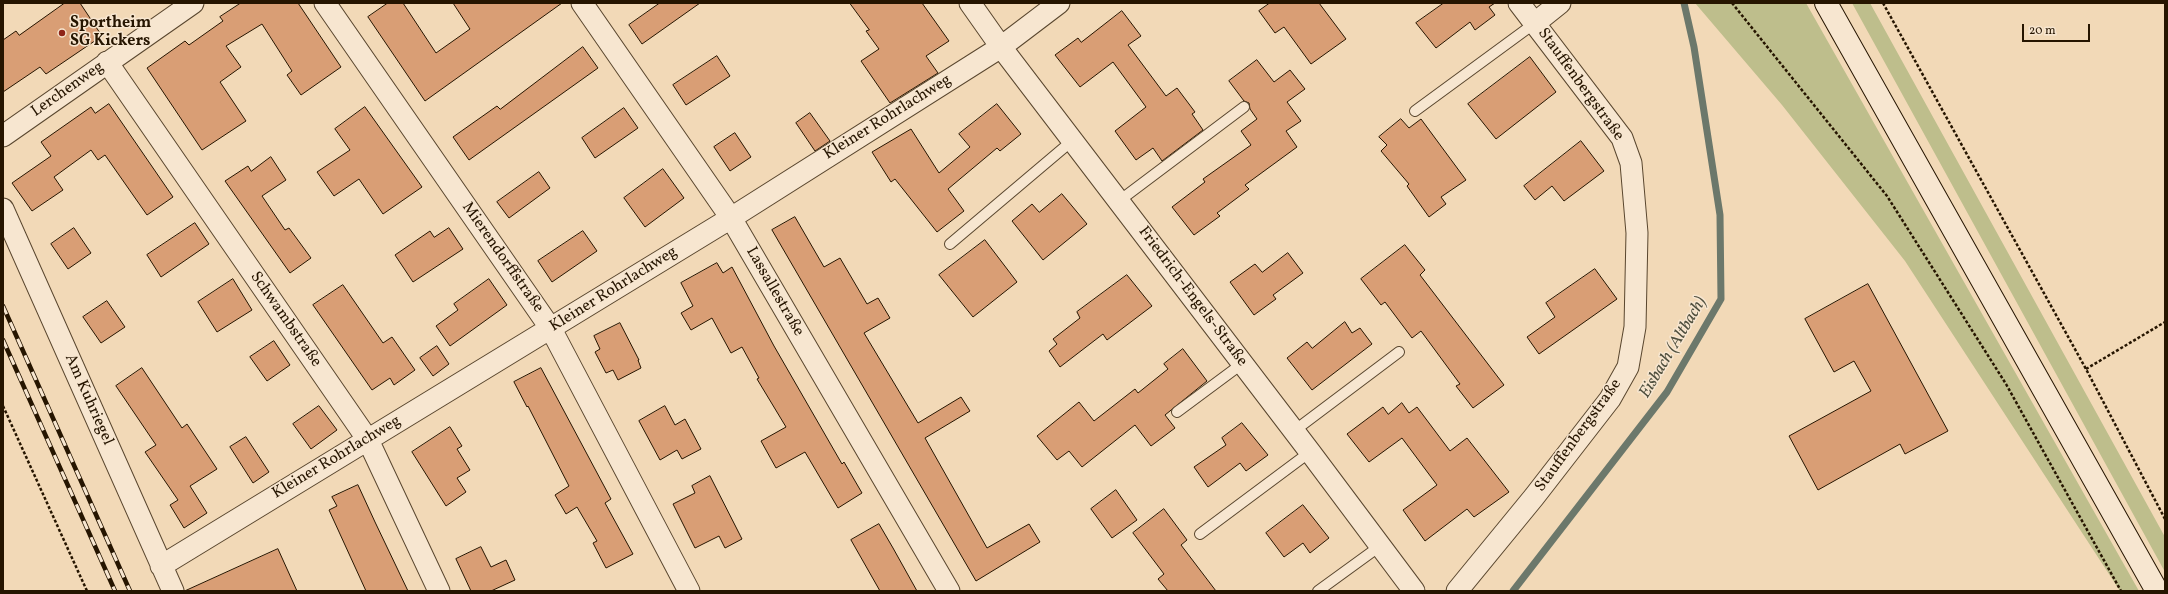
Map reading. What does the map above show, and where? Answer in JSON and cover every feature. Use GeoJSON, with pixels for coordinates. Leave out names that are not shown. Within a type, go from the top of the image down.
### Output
{"type":"FeatureCollection","features":[{"type":"Feature","properties":{"kind":"main road"},"geometry":{"type":"LineString","coordinates":[[1826,3],[2157,591]]}},
{"type":"Feature","properties":{"kind":"street","name":"Lerchenweg"},"geometry":{"type":"LineString","coordinates":[[3,136],[193,3]]}},
{"type":"Feature","properties":{"kind":"street","name":"Mierendorffstraße"},"geometry":{"type":"LineString","coordinates":[[325,3],[551,329],[689,591]]}},
{"type":"Feature","properties":{"kind":"street","name":"Lassallestraße"},"geometry":{"type":"LineString","coordinates":[[582,3],[731,218],[949,591]]}},
{"type":"Feature","properties":{"kind":"street","name":"Friedrich-Engels-Straße"},"geometry":{"type":"LineString","coordinates":[[970,3],[1001,47],[1119,200],[1414,591]]}},
{"type":"Feature","properties":{"kind":"street","name":"Kleiner Rohrlachweg"},"geometry":{"type":"LineString","coordinates":[[161,566],[731,218],[1001,47],[1059,3]]}},
{"type":"Feature","properties":{"kind":"street","name":"Stauffenbergstraße"},"geometry":{"type":"LineString","coordinates":[[1456,591],[1534,497],[1610,399],[1628,367],[1635,327],[1637,233],[1631,163],[1622,138],[1519,3]]}},
{"type":"Feature","properties":{"kind":"street"},"geometry":{"type":"LineString","coordinates":[[1535,23],[1560,3]]}},
{"type":"Feature","properties":{"kind":"street","name":"Schwambstraße"},"geometry":{"type":"LineString","coordinates":[[107,62],[368,440],[439,591]]}},
{"type":"Feature","properties":{"kind":"street","name":"Am Kuhriegel"},"geometry":{"type":"LineString","coordinates":[[3,209],[173,591]]}},
{"type":"Feature","properties":{"kind":"lane"},"geometry":{"type":"LineString","coordinates":[[1415,111],[1535,23]]}},
{"type":"Feature","properties":{"kind":"lane"},"geometry":{"type":"LineString","coordinates":[[1119,200],[1244,107]]}},
{"type":"Feature","properties":{"kind":"lane"},"geometry":{"type":"LineString","coordinates":[[950,244],[1073,140]]}},
{"type":"Feature","properties":{"kind":"lane"},"geometry":{"type":"LineString","coordinates":[[1294,431],[1399,352]]}},
{"type":"Feature","properties":{"kind":"lane"},"geometry":{"type":"LineString","coordinates":[[1177,412],[1243,364]]}},
{"type":"Feature","properties":{"kind":"lane"},"geometry":{"type":"LineString","coordinates":[[1200,534],[1310,452]]}},
{"type":"Feature","properties":{"kind":"lane"},"geometry":{"type":"LineString","coordinates":[[1318,591],[1380,546]]}},
{"type":"Feature","properties":{"kind":"path"},"geometry":{"type":"LineString","coordinates":[[1732,3],[1891,203],[2006,384],[2121,591]]}},
{"type":"Feature","properties":{"kind":"path"},"geometry":{"type":"LineString","coordinates":[[1883,3],[2086,370],[2165,519]]}},
{"type":"Feature","properties":{"kind":"path"},"geometry":{"type":"LineString","coordinates":[[2086,370],[2165,322]]}},
{"type":"Feature","properties":{"kind":"path"},"geometry":{"type":"LineString","coordinates":[[3,406],[87,591]]}},
{"type":"Feature","properties":{"kind":"green space"},"geometry":{"type":"Polygon","coordinates":[[[1695,3],[1806,3],[2139,591],[2120,591],[1905,261],[1782,105],[1695,3]]]}},
{"type":"Feature","properties":{"kind":"green space"},"geometry":{"type":"Polygon","coordinates":[[[1852,3],[1870,3],[2165,537],[2165,572],[1852,3]]]}},
{"type":"Feature","properties":{"kind":"building"},"geometry":{"type":"Polygon","coordinates":[[[65,3],[80,3],[102,36],[46,74],[40,67],[3,92],[3,40],[16,31],[19,35],[65,3]]]}},
{"type":"Feature","properties":{"kind":"building"},"geometry":{"type":"Polygon","coordinates":[[[241,3],[298,3],[341,67],[301,95],[287,75],[292,71],[262,24],[226,46],[241,67],[220,82],[246,121],[202,150],[147,68],[185,41],[189,45],[223,21],[220,17],[241,3]]]}},
{"type":"Feature","properties":{"kind":"building"},"geometry":{"type":"Polygon","coordinates":[[[388,3],[403,3],[436,53],[470,29],[453,3],[562,3],[425,101],[368,17],[388,3]]]}},
{"type":"Feature","properties":{"kind":"building"},"geometry":{"type":"Polygon","coordinates":[[[660,3],[700,3],[642,44],[629,25],[660,3]]]}},
{"type":"Feature","properties":{"kind":"building"},"geometry":{"type":"Polygon","coordinates":[[[850,3],[922,3],[949,41],[926,56],[938,73],[890,103],[861,61],[879,49],[866,31],[869,30],[850,3]]]}},
{"type":"Feature","properties":{"kind":"building"},"geometry":{"type":"Polygon","coordinates":[[[1270,3],[1319,3],[1346,39],[1311,64],[1284,27],[1275,33],[1259,11],[1270,3]]]}},
{"type":"Feature","properties":{"kind":"building"},"geometry":{"type":"Polygon","coordinates":[[[1444,3],[1495,3],[1489,7],[1495,15],[1475,30],[1470,22],[1436,48],[1416,23],[1444,3]]]}},
{"type":"Feature","properties":{"kind":"building"},"geometry":{"type":"Polygon","coordinates":[[[1122,11],[1141,36],[1128,45],[1166,96],[1177,88],[1195,112],[1192,114],[1203,130],[1162,161],[1153,148],[1136,160],[1115,131],[1146,107],[1113,62],[1080,87],[1055,55],[1078,38],[1081,42],[1122,11]]]}},
{"type":"Feature","properties":{"kind":"building"},"geometry":{"type":"Polygon","coordinates":[[[583,47],[598,68],[469,160],[453,137],[497,106],[500,109],[583,47]]]}},
{"type":"Feature","properties":{"kind":"building"},"geometry":{"type":"Polygon","coordinates":[[[717,56],[730,76],[686,105],[673,85],[717,56]]]}},
{"type":"Feature","properties":{"kind":"building"},"geometry":{"type":"Polygon","coordinates":[[[1530,57],[1556,92],[1496,139],[1468,104],[1530,57]]]}},
{"type":"Feature","properties":{"kind":"building"},"geometry":{"type":"Polygon","coordinates":[[[1257,60],[1274,82],[1290,70],[1305,89],[1287,102],[1301,121],[1286,131],[1297,147],[1245,185],[1249,189],[1217,213],[1220,216],[1194,235],[1172,207],[1205,182],[1203,179],[1251,145],[1241,131],[1257,119],[1250,109],[1249,103],[1244,101],[1229,81],[1257,60]]]}},
{"type":"Feature","properties":{"kind":"building"},"geometry":{"type":"Polygon","coordinates":[[[109,104],[173,197],[147,215],[105,155],[98,160],[91,150],[54,177],[63,190],[32,211],[12,183],[51,156],[41,142],[91,107],[95,113],[109,104]]]}},
{"type":"Feature","properties":{"kind":"building"},"geometry":{"type":"Polygon","coordinates":[[[997,104],[1021,134],[1000,151],[997,148],[948,189],[964,211],[937,232],[895,179],[891,182],[872,152],[911,129],[939,173],[970,147],[959,134],[997,104]]]}},
{"type":"Feature","properties":{"kind":"building"},"geometry":{"type":"Polygon","coordinates":[[[365,107],[422,187],[383,214],[359,179],[334,196],[317,172],[350,150],[335,129],[365,107]]]}},
{"type":"Feature","properties":{"kind":"building"},"geometry":{"type":"Polygon","coordinates":[[[624,108],[638,128],[595,158],[582,138],[624,108]]]}},
{"type":"Feature","properties":{"kind":"building"},"geometry":{"type":"Polygon","coordinates":[[[810,113],[830,141],[815,151],[796,123],[810,113]]]}},
{"type":"Feature","properties":{"kind":"building"},"geometry":{"type":"Polygon","coordinates":[[[1401,119],[1409,128],[1421,119],[1466,180],[1441,197],[1446,204],[1429,217],[1407,186],[1409,184],[1381,151],[1387,145],[1379,137],[1401,119]]]}},
{"type":"Feature","properties":{"kind":"building"},"geometry":{"type":"Polygon","coordinates":[[[735,133],[751,157],[730,171],[714,147],[735,133]]]}},
{"type":"Feature","properties":{"kind":"building"},"geometry":{"type":"Polygon","coordinates":[[[1581,141],[1604,171],[1564,201],[1552,186],[1535,200],[1524,186],[1581,141]]]}},
{"type":"Feature","properties":{"kind":"building"},"geometry":{"type":"Polygon","coordinates":[[[271,157],[286,180],[262,196],[285,230],[289,228],[311,258],[290,273],[225,181],[248,166],[251,171],[271,157]]]}},
{"type":"Feature","properties":{"kind":"building"},"geometry":{"type":"Polygon","coordinates":[[[663,169],[684,198],[645,227],[624,198],[663,169]]]}},
{"type":"Feature","properties":{"kind":"building"},"geometry":{"type":"Polygon","coordinates":[[[539,172],[550,188],[509,218],[497,202],[539,172]]]}},
{"type":"Feature","properties":{"kind":"building"},"geometry":{"type":"Polygon","coordinates":[[[1062,194],[1087,224],[1043,260],[1012,221],[1032,204],[1039,212],[1062,194]]]}},
{"type":"Feature","properties":{"kind":"building"},"geometry":{"type":"Polygon","coordinates":[[[795,217],[824,267],[840,258],[867,304],[878,298],[890,318],[864,333],[918,423],[961,397],[970,411],[925,438],[987,548],[1029,524],[1040,542],[976,581],[772,230],[795,217]]]}},
{"type":"Feature","properties":{"kind":"building"},"geometry":{"type":"Polygon","coordinates":[[[195,223],[209,244],[161,277],[147,255],[195,223]]]}},
{"type":"Feature","properties":{"kind":"building"},"geometry":{"type":"Polygon","coordinates":[[[74,228],[91,253],[68,269],[51,244],[74,228]]]}},
{"type":"Feature","properties":{"kind":"building"},"geometry":{"type":"Polygon","coordinates":[[[449,228],[463,249],[413,282],[395,255],[430,231],[434,237],[449,228]]]}},
{"type":"Feature","properties":{"kind":"building"},"geometry":{"type":"Polygon","coordinates":[[[583,231],[597,251],[552,282],[538,261],[583,231]]]}},
{"type":"Feature","properties":{"kind":"building"},"geometry":{"type":"Polygon","coordinates":[[[985,240],[1017,282],[973,317],[939,275],[985,240]]]}},
{"type":"Feature","properties":{"kind":"building"},"geometry":{"type":"Polygon","coordinates":[[[1405,245],[1425,270],[1420,275],[1504,385],[1473,408],[1456,386],[1460,384],[1421,331],[1412,338],[1385,302],[1381,305],[1361,279],[1405,245]]]}},
{"type":"Feature","properties":{"kind":"building"},"geometry":{"type":"Polygon","coordinates":[[[1288,253],[1303,273],[1273,295],[1276,299],[1254,315],[1230,282],[1255,264],[1262,272],[1288,253]]]}},
{"type":"Feature","properties":{"kind":"building"},"geometry":{"type":"Polygon","coordinates":[[[717,263],[723,273],[732,267],[774,346],[842,464],[844,462],[862,493],[838,508],[805,452],[776,468],[761,441],[786,427],[757,379],[759,378],[742,347],[731,353],[712,318],[691,330],[681,313],[693,306],[681,283],[717,263]]]}},
{"type":"Feature","properties":{"kind":"building"},"geometry":{"type":"Polygon","coordinates":[[[1595,269],[1617,299],[1539,354],[1527,337],[1555,317],[1546,303],[1595,269]]]}},
{"type":"Feature","properties":{"kind":"building"},"geometry":{"type":"Polygon","coordinates":[[[1127,275],[1152,306],[1107,340],[1103,334],[1060,367],[1049,351],[1057,344],[1053,339],[1080,318],[1077,312],[1127,275]]]}},
{"type":"Feature","properties":{"kind":"building"},"geometry":{"type":"Polygon","coordinates":[[[233,279],[252,310],[217,332],[198,302],[233,279]]]}},
{"type":"Feature","properties":{"kind":"building"},"geometry":{"type":"Polygon","coordinates":[[[489,279],[507,305],[450,346],[436,326],[458,310],[454,304],[489,279]]]}},
{"type":"Feature","properties":{"kind":"building"},"geometry":{"type":"Polygon","coordinates":[[[1868,284],[1948,431],[1905,454],[1900,444],[1818,490],[1789,436],[1871,391],[1854,361],[1834,372],[1805,319],[1868,284]]]}},
{"type":"Feature","properties":{"kind":"building"},"geometry":{"type":"Polygon","coordinates":[[[343,285],[383,343],[392,337],[415,370],[394,385],[390,378],[372,390],[313,305],[343,285]]]}},
{"type":"Feature","properties":{"kind":"building"},"geometry":{"type":"Polygon","coordinates":[[[107,301],[125,327],[101,343],[83,317],[107,301]]]}},
{"type":"Feature","properties":{"kind":"building"},"geometry":{"type":"Polygon","coordinates":[[[1345,322],[1352,333],[1360,328],[1372,344],[1312,390],[1287,358],[1307,342],[1312,348],[1345,322]]]}},
{"type":"Feature","properties":{"kind":"building"},"geometry":{"type":"Polygon","coordinates":[[[620,323],[639,360],[641,368],[618,380],[613,370],[606,373],[595,352],[600,349],[594,336],[620,323]]]}},
{"type":"Feature","properties":{"kind":"building"},"geometry":{"type":"Polygon","coordinates":[[[274,341],[290,365],[267,381],[250,357],[274,341]]]}},
{"type":"Feature","properties":{"kind":"building"},"geometry":{"type":"Polygon","coordinates":[[[437,346],[449,364],[433,376],[420,358],[437,346]]]}},
{"type":"Feature","properties":{"kind":"building"},"geometry":{"type":"Polygon","coordinates":[[[1183,349],[1207,381],[1165,415],[1175,428],[1151,446],[1135,425],[1082,467],[1069,451],[1057,460],[1037,436],[1079,402],[1094,421],[1135,389],[1138,393],[1168,369],[1164,364],[1183,349]]]}},
{"type":"Feature","properties":{"kind":"building"},"geometry":{"type":"Polygon","coordinates":[[[142,368],[182,428],[187,424],[217,469],[190,486],[207,513],[184,528],[170,505],[178,500],[145,452],[156,445],[116,386],[142,368]]]}},
{"type":"Feature","properties":{"kind":"building"},"geometry":{"type":"Polygon","coordinates":[[[541,368],[611,499],[605,503],[633,554],[606,568],[593,543],[597,541],[577,507],[566,514],[555,495],[569,486],[514,382],[541,368]]]}},
{"type":"Feature","properties":{"kind":"building"},"geometry":{"type":"Polygon","coordinates":[[[1402,403],[1409,413],[1417,407],[1450,451],[1467,438],[1509,492],[1474,517],[1467,509],[1425,541],[1403,510],[1437,485],[1402,438],[1369,462],[1347,434],[1383,407],[1388,414],[1402,403]]]}},
{"type":"Feature","properties":{"kind":"building"},"geometry":{"type":"Polygon","coordinates":[[[319,406],[337,430],[311,449],[293,424],[319,406]]]}},
{"type":"Feature","properties":{"kind":"building"},"geometry":{"type":"Polygon","coordinates":[[[665,406],[675,425],[685,419],[701,449],[682,459],[677,450],[660,460],[639,421],[665,406]]]}},
{"type":"Feature","properties":{"kind":"building"},"geometry":{"type":"Polygon","coordinates":[[[1242,423],[1268,455],[1246,471],[1240,463],[1208,487],[1194,467],[1226,445],[1222,438],[1242,423]]]}},
{"type":"Feature","properties":{"kind":"building"},"geometry":{"type":"Polygon","coordinates":[[[450,427],[462,446],[457,449],[470,470],[457,478],[466,492],[446,506],[412,452],[450,427]]]}},
{"type":"Feature","properties":{"kind":"building"},"geometry":{"type":"Polygon","coordinates":[[[246,437],[269,472],[253,483],[230,447],[246,437]]]}},
{"type":"Feature","properties":{"kind":"building"},"geometry":{"type":"Polygon","coordinates":[[[710,476],[742,539],[725,548],[719,536],[695,548],[673,504],[695,493],[692,486],[710,476]]]}},
{"type":"Feature","properties":{"kind":"building"},"geometry":{"type":"Polygon","coordinates":[[[358,485],[408,591],[366,591],[329,510],[337,506],[332,497],[358,485]]]}},
{"type":"Feature","properties":{"kind":"building"},"geometry":{"type":"Polygon","coordinates":[[[1116,490],[1137,520],[1112,538],[1091,509],[1116,490]]]}},
{"type":"Feature","properties":{"kind":"building"},"geometry":{"type":"Polygon","coordinates":[[[1303,505],[1329,538],[1310,553],[1303,543],[1284,557],[1266,533],[1303,505]]]}},
{"type":"Feature","properties":{"kind":"building"},"geometry":{"type":"Polygon","coordinates":[[[1164,509],[1187,540],[1181,545],[1216,591],[1168,591],[1158,579],[1164,574],[1133,533],[1164,509]]]}},
{"type":"Feature","properties":{"kind":"building"},"geometry":{"type":"Polygon","coordinates":[[[879,524],[917,591],[880,591],[851,540],[879,524]]]}},
{"type":"Feature","properties":{"kind":"building"},"geometry":{"type":"Polygon","coordinates":[[[481,547],[491,567],[506,560],[515,580],[491,591],[471,591],[456,559],[481,547]]]}},
{"type":"Feature","properties":{"kind":"building"},"geometry":{"type":"Polygon","coordinates":[[[278,549],[297,591],[185,591],[278,549]]]}},
{"type":"Feature","properties":{"kind":"waterway","name":"Eisbach (Altbach)"},"geometry":{"type":"LineString","coordinates":[[1513,591],[1667,392],[1721,299],[1720,215],[1694,47],[1684,3]]}},
{"type":"Feature","properties":{"kind":"railway"},"geometry":{"type":"LineString","coordinates":[[3,306],[130,591]]}},
{"type":"Feature","properties":{"kind":"railway"},"geometry":{"type":"LineString","coordinates":[[3,340],[115,591]]}},
{"type":"Feature","properties":{"kind":"place","name":"Sportheim SG Kickers"},"geometry":{"type":"Point","coordinates":[62,33]}}]}
